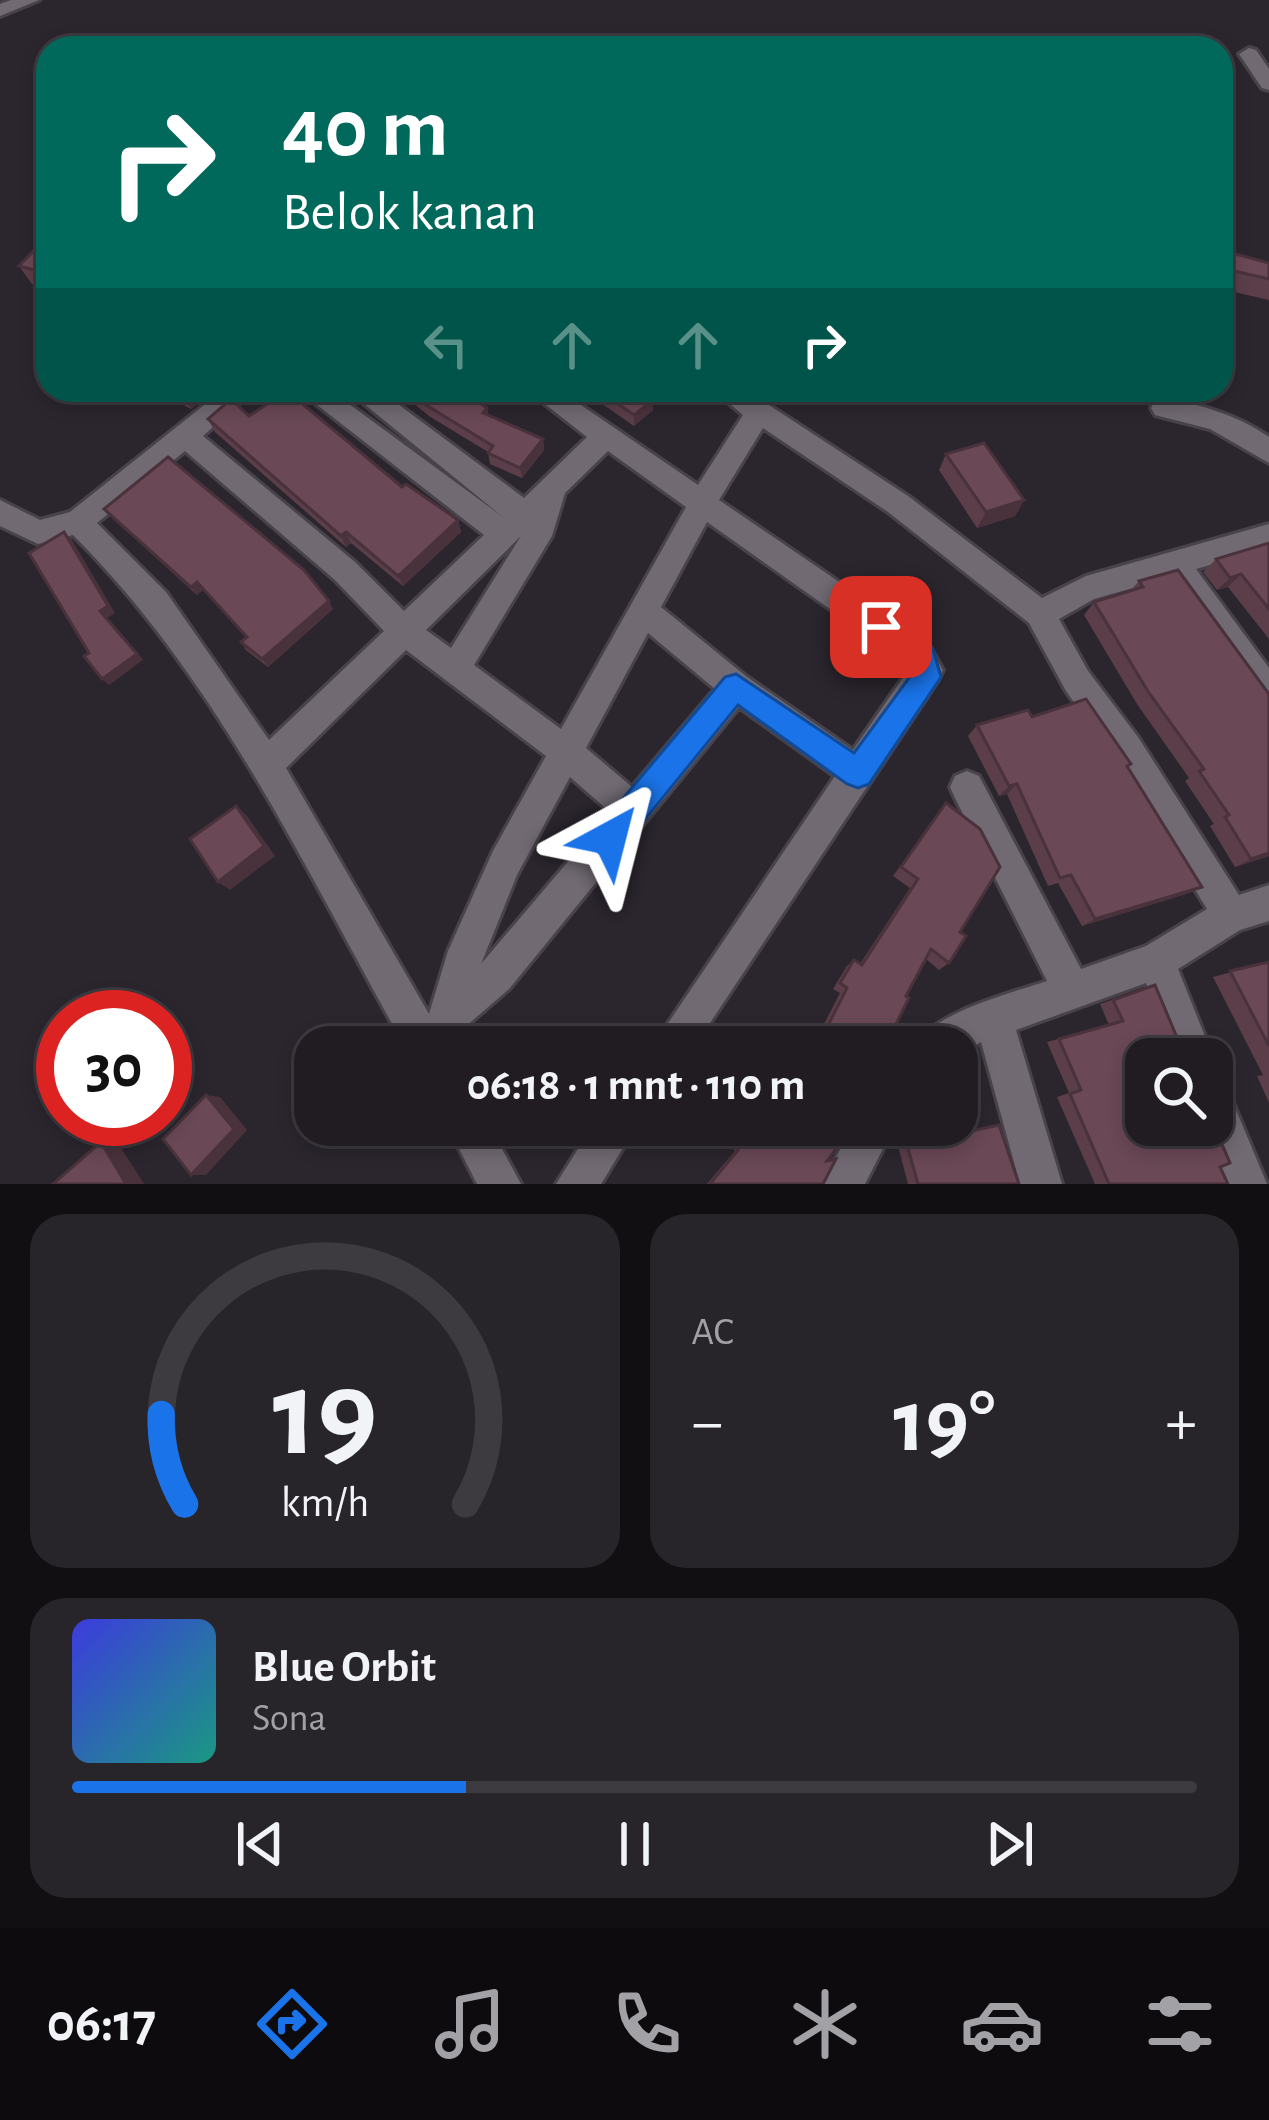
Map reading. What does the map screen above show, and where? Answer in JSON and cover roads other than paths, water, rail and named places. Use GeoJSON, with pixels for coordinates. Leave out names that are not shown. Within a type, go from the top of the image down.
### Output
{"type":"FeatureCollection","features":[{"type":"Feature","properties":{"kind":"street"},"geometry":{"type":"LineString","coordinates":[[0,10],[30,0]]}},
{"type":"Feature","properties":{"kind":"street"},"geometry":{"type":"LineString","coordinates":[[1249,54],[1269,84]]}},
{"type":"Feature","properties":{"kind":"street"},"geometry":{"type":"LineString","coordinates":[[0,512],[38,532],[79,522],[227,402]]}},
{"type":"Feature","properties":{"kind":"street"},"geometry":{"type":"LineString","coordinates":[[329,402],[513,523]]}},
{"type":"Feature","properties":{"kind":"street"},"geometry":{"type":"LineString","coordinates":[[374,402],[513,523]]}},
{"type":"Feature","properties":{"kind":"street"},"geometry":{"type":"LineString","coordinates":[[557,402],[922,658],[926,677],[685,1026]]}},
{"type":"Feature","properties":{"kind":"street"},"geometry":{"type":"LineString","coordinates":[[744,402],[898,504],[1040,614],[1077,681],[1126,748],[1232,915]]}},
{"type":"Feature","properties":{"kind":"street"},"geometry":{"type":"LineString","coordinates":[[1164,408],[1210,416],[1248,433],[1269,452]]}},
{"type":"Feature","properties":{"kind":"street"},"geometry":{"type":"LineString","coordinates":[[451,1016],[466,951],[505,863],[759,412]]}},
{"type":"Feature","properties":{"kind":"street"},"geometry":{"type":"LineString","coordinates":[[184,435],[345,572],[403,630],[566,752],[632,811]]}},
{"type":"Feature","properties":{"kind":"street"},"geometry":{"type":"LineString","coordinates":[[265,766],[606,436]]}},
{"type":"Feature","properties":{"kind":"street"},"geometry":{"type":"LineString","coordinates":[[454,670],[542,528],[552,490]]}},
{"type":"Feature","properties":{"kind":"street"},"geometry":{"type":"LineString","coordinates":[[79,522],[154,599],[265,766],[416,1026]]}},
{"type":"Feature","properties":{"kind":"street"},"geometry":{"type":"LineString","coordinates":[[1040,614],[1086,589],[1269,536]]}},
{"type":"Feature","properties":{"kind":"street"},"geometry":{"type":"LineString","coordinates":[[1177,566],[1269,694]]}},
{"type":"Feature","properties":{"kind":"street"},"geometry":{"type":"LineString","coordinates":[[645,613],[736,687],[858,773]]}},
{"type":"Feature","properties":{"kind":"street"},"geometry":{"type":"LineString","coordinates":[[444,1026],[496,976],[736,687]]}},
{"type":"Feature","properties":{"kind":"street"},"geometry":{"type":"LineString","coordinates":[[967,787],[1073,993]]}},
{"type":"Feature","properties":{"kind":"street"},"geometry":{"type":"LineString","coordinates":[[978,1027],[1156,961],[1232,915],[1269,903]]}},
{"type":"Feature","properties":{"kind":"street"},"geometry":{"type":"LineString","coordinates":[[1156,961],[1187,1038]]}},
{"type":"Feature","properties":{"kind":"street"},"geometry":{"type":"LineString","coordinates":[[994,1020],[1041,1184]]}},
{"type":"Feature","properties":{"kind":"street"},"geometry":{"type":"LineString","coordinates":[[479,1146],[500,1184]]}},
{"type":"Feature","properties":{"kind":"street"},"geometry":{"type":"LineString","coordinates":[[577,1184],[603,1146]]}},
{"type":"Feature","properties":{"kind":"street"},"geometry":{"type":"LineString","coordinates":[[843,1184],[864,1146]]}},
{"type":"Feature","properties":{"kind":"street"},"geometry":{"type":"LineString","coordinates":[[1231,1146],[1246,1184]]}}]}
